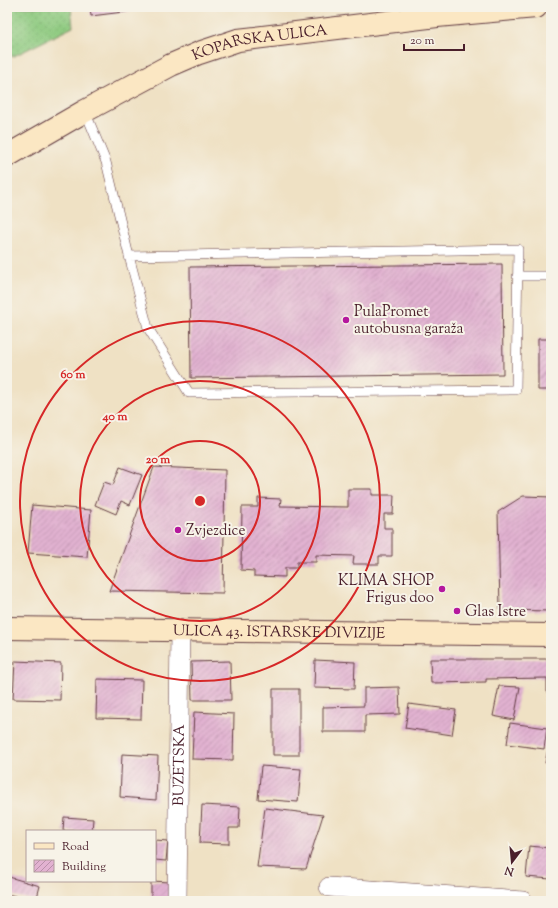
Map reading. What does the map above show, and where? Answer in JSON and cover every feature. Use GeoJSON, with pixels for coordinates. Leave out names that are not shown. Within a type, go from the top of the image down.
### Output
{"type":"FeatureCollection","features":[{"type":"Feature","properties":{"kind":"main road","name":"KOPARSKA ULICA"},"geometry":{"type":"LineString","coordinates":[[7,156],[85,111],[171,65],[199,53],[238,40],[437,16],[536,7]]}},
{"type":"Feature","properties":{"kind":"main road","name":"ULICA 43. ISTARSKE DIVIZIJE"},"geometry":{"type":"LineString","coordinates":[[7,628],[551,635]]}},
{"type":"Feature","properties":{"kind":"street","name":"BUZETSKA"},"geometry":{"type":"LineString","coordinates":[[177,901],[180,630]]}},
{"type":"Feature","properties":{"kind":"street"},"geometry":{"type":"LineString","coordinates":[[329,887],[478,899],[523,901]]}},
{"type":"Feature","properties":{"kind":"lane"},"geometry":{"type":"LineString","coordinates":[[85,111],[106,162],[129,256],[148,328],[189,393],[516,390],[518,249],[129,256]]}},
{"type":"Feature","properties":{"kind":"lane"},"geometry":{"type":"LineString","coordinates":[[517,276],[551,276]]}},
{"type":"Feature","properties":{"kind":"green space"},"geometry":{"type":"Polygon","coordinates":[[[7,7],[71,7],[73,27],[12,57],[7,51],[7,7]]]}},
{"type":"Feature","properties":{"kind":"building"},"geometry":{"type":"Polygon","coordinates":[[[90,7],[156,7],[156,8],[91,16],[90,7]]]}},
{"type":"Feature","properties":{"kind":"building","name":"PulaPromet autobusna garaža"},"geometry":{"type":"Polygon","coordinates":[[[502,264],[503,374],[191,378],[190,267],[502,264]]]}},
{"type":"Feature","properties":{"kind":"building"},"geometry":{"type":"Polygon","coordinates":[[[538,339],[551,339],[551,390],[538,390],[538,339]]]}},
{"type":"Feature","properties":{"kind":"building"},"geometry":{"type":"Polygon","coordinates":[[[120,467],[142,475],[130,505],[121,501],[116,514],[95,505],[104,482],[113,485],[120,467]]]}},
{"type":"Feature","properties":{"kind":"building","name":"Zvjezdice"},"geometry":{"type":"Polygon","coordinates":[[[154,467],[225,470],[223,593],[109,591],[154,467]]]}},
{"type":"Feature","properties":{"kind":"building"},"geometry":{"type":"Polygon","coordinates":[[[348,489],[372,489],[372,495],[394,495],[393,514],[384,514],[384,528],[392,528],[392,556],[379,556],[379,564],[353,564],[354,556],[316,555],[316,562],[297,562],[297,568],[285,568],[285,577],[254,576],[254,571],[241,570],[242,507],[258,507],[258,498],[281,499],[280,506],[348,507],[348,489]]]}},
{"type":"Feature","properties":{"kind":"building"},"geometry":{"type":"Polygon","coordinates":[[[523,496],[551,497],[551,611],[500,610],[498,512],[523,496]]]}},
{"type":"Feature","properties":{"kind":"building"},"geometry":{"type":"Polygon","coordinates":[[[32,505],[91,510],[87,557],[28,553],[32,505]]]}},
{"type":"Feature","properties":{"kind":"building"},"geometry":{"type":"Polygon","coordinates":[[[430,659],[551,659],[551,692],[547,692],[547,678],[486,679],[486,682],[431,683],[430,659]]]}},
{"type":"Feature","properties":{"kind":"building"},"geometry":{"type":"Polygon","coordinates":[[[315,660],[355,662],[354,689],[314,688],[315,660]]]}},
{"type":"Feature","properties":{"kind":"building"},"geometry":{"type":"Polygon","coordinates":[[[15,661],[61,663],[60,700],[13,699],[15,661]]]}},
{"type":"Feature","properties":{"kind":"building"},"geometry":{"type":"Polygon","coordinates":[[[230,661],[231,700],[192,700],[191,662],[230,661]]]}},
{"type":"Feature","properties":{"kind":"building"},"geometry":{"type":"Polygon","coordinates":[[[97,679],[142,680],[141,719],[96,718],[97,679]]]}},
{"type":"Feature","properties":{"kind":"building"},"geometry":{"type":"Polygon","coordinates":[[[499,686],[520,687],[514,720],[493,716],[499,686]]]}},
{"type":"Feature","properties":{"kind":"building"},"geometry":{"type":"Polygon","coordinates":[[[399,687],[400,714],[365,715],[365,732],[323,732],[323,707],[364,706],[364,688],[399,687]]]}},
{"type":"Feature","properties":{"kind":"building"},"geometry":{"type":"Polygon","coordinates":[[[273,689],[299,689],[299,755],[273,755],[273,689]]]}},
{"type":"Feature","properties":{"kind":"building"},"geometry":{"type":"Polygon","coordinates":[[[409,704],[456,710],[452,735],[405,728],[409,704]]]}},
{"type":"Feature","properties":{"kind":"building"},"geometry":{"type":"Polygon","coordinates":[[[194,712],[234,714],[233,760],[192,759],[194,712]]]}},
{"type":"Feature","properties":{"kind":"building"},"geometry":{"type":"Polygon","coordinates":[[[510,723],[547,728],[544,749],[507,744],[510,723]]]}},
{"type":"Feature","properties":{"kind":"building"},"geometry":{"type":"Polygon","coordinates":[[[551,739],[551,764],[545,763],[551,739]]]}},
{"type":"Feature","properties":{"kind":"building"},"geometry":{"type":"Polygon","coordinates":[[[122,754],[158,756],[156,800],[120,797],[122,754]]]}},
{"type":"Feature","properties":{"kind":"building"},"geometry":{"type":"Polygon","coordinates":[[[261,766],[301,769],[298,802],[258,799],[261,766]]]}},
{"type":"Feature","properties":{"kind":"building"},"geometry":{"type":"Polygon","coordinates":[[[202,805],[240,807],[239,828],[229,828],[229,844],[200,843],[202,805]]]}},
{"type":"Feature","properties":{"kind":"building"},"geometry":{"type":"Polygon","coordinates":[[[265,808],[323,815],[306,869],[257,867],[265,808]]]}},
{"type":"Feature","properties":{"kind":"building"},"geometry":{"type":"Polygon","coordinates":[[[64,817],[93,819],[92,830],[63,830],[64,817]]]}},
{"type":"Feature","properties":{"kind":"building"},"geometry":{"type":"Polygon","coordinates":[[[156,840],[168,841],[166,861],[156,860],[156,840]]]}},
{"type":"Feature","properties":{"kind":"building"},"geometry":{"type":"Polygon","coordinates":[[[529,846],[551,848],[551,879],[526,877],[529,846]]]}},
{"type":"Feature","properties":{"kind":"building"},"geometry":{"type":"Polygon","coordinates":[[[9,877],[40,886],[36,901],[7,894],[9,877]]]}},
{"type":"Feature","properties":{"kind":"building"},"geometry":{"type":"Polygon","coordinates":[[[151,882],[169,882],[169,901],[151,901],[151,882]]]}},
{"type":"Feature","properties":{"kind":"place","name":"PulaPromet autobusna garaža"},"geometry":{"type":"Point","coordinates":[346,320]}},
{"type":"Feature","properties":{"kind":"place","name":"Zvjezdice"},"geometry":{"type":"Point","coordinates":[178,530]}},
{"type":"Feature","properties":{"kind":"place","name":"KLIMA SHOP Frigus doo"},"geometry":{"type":"Point","coordinates":[442,589]}},
{"type":"Feature","properties":{"kind":"place","name":"Glas Istre"},"geometry":{"type":"Point","coordinates":[457,611]}}]}
